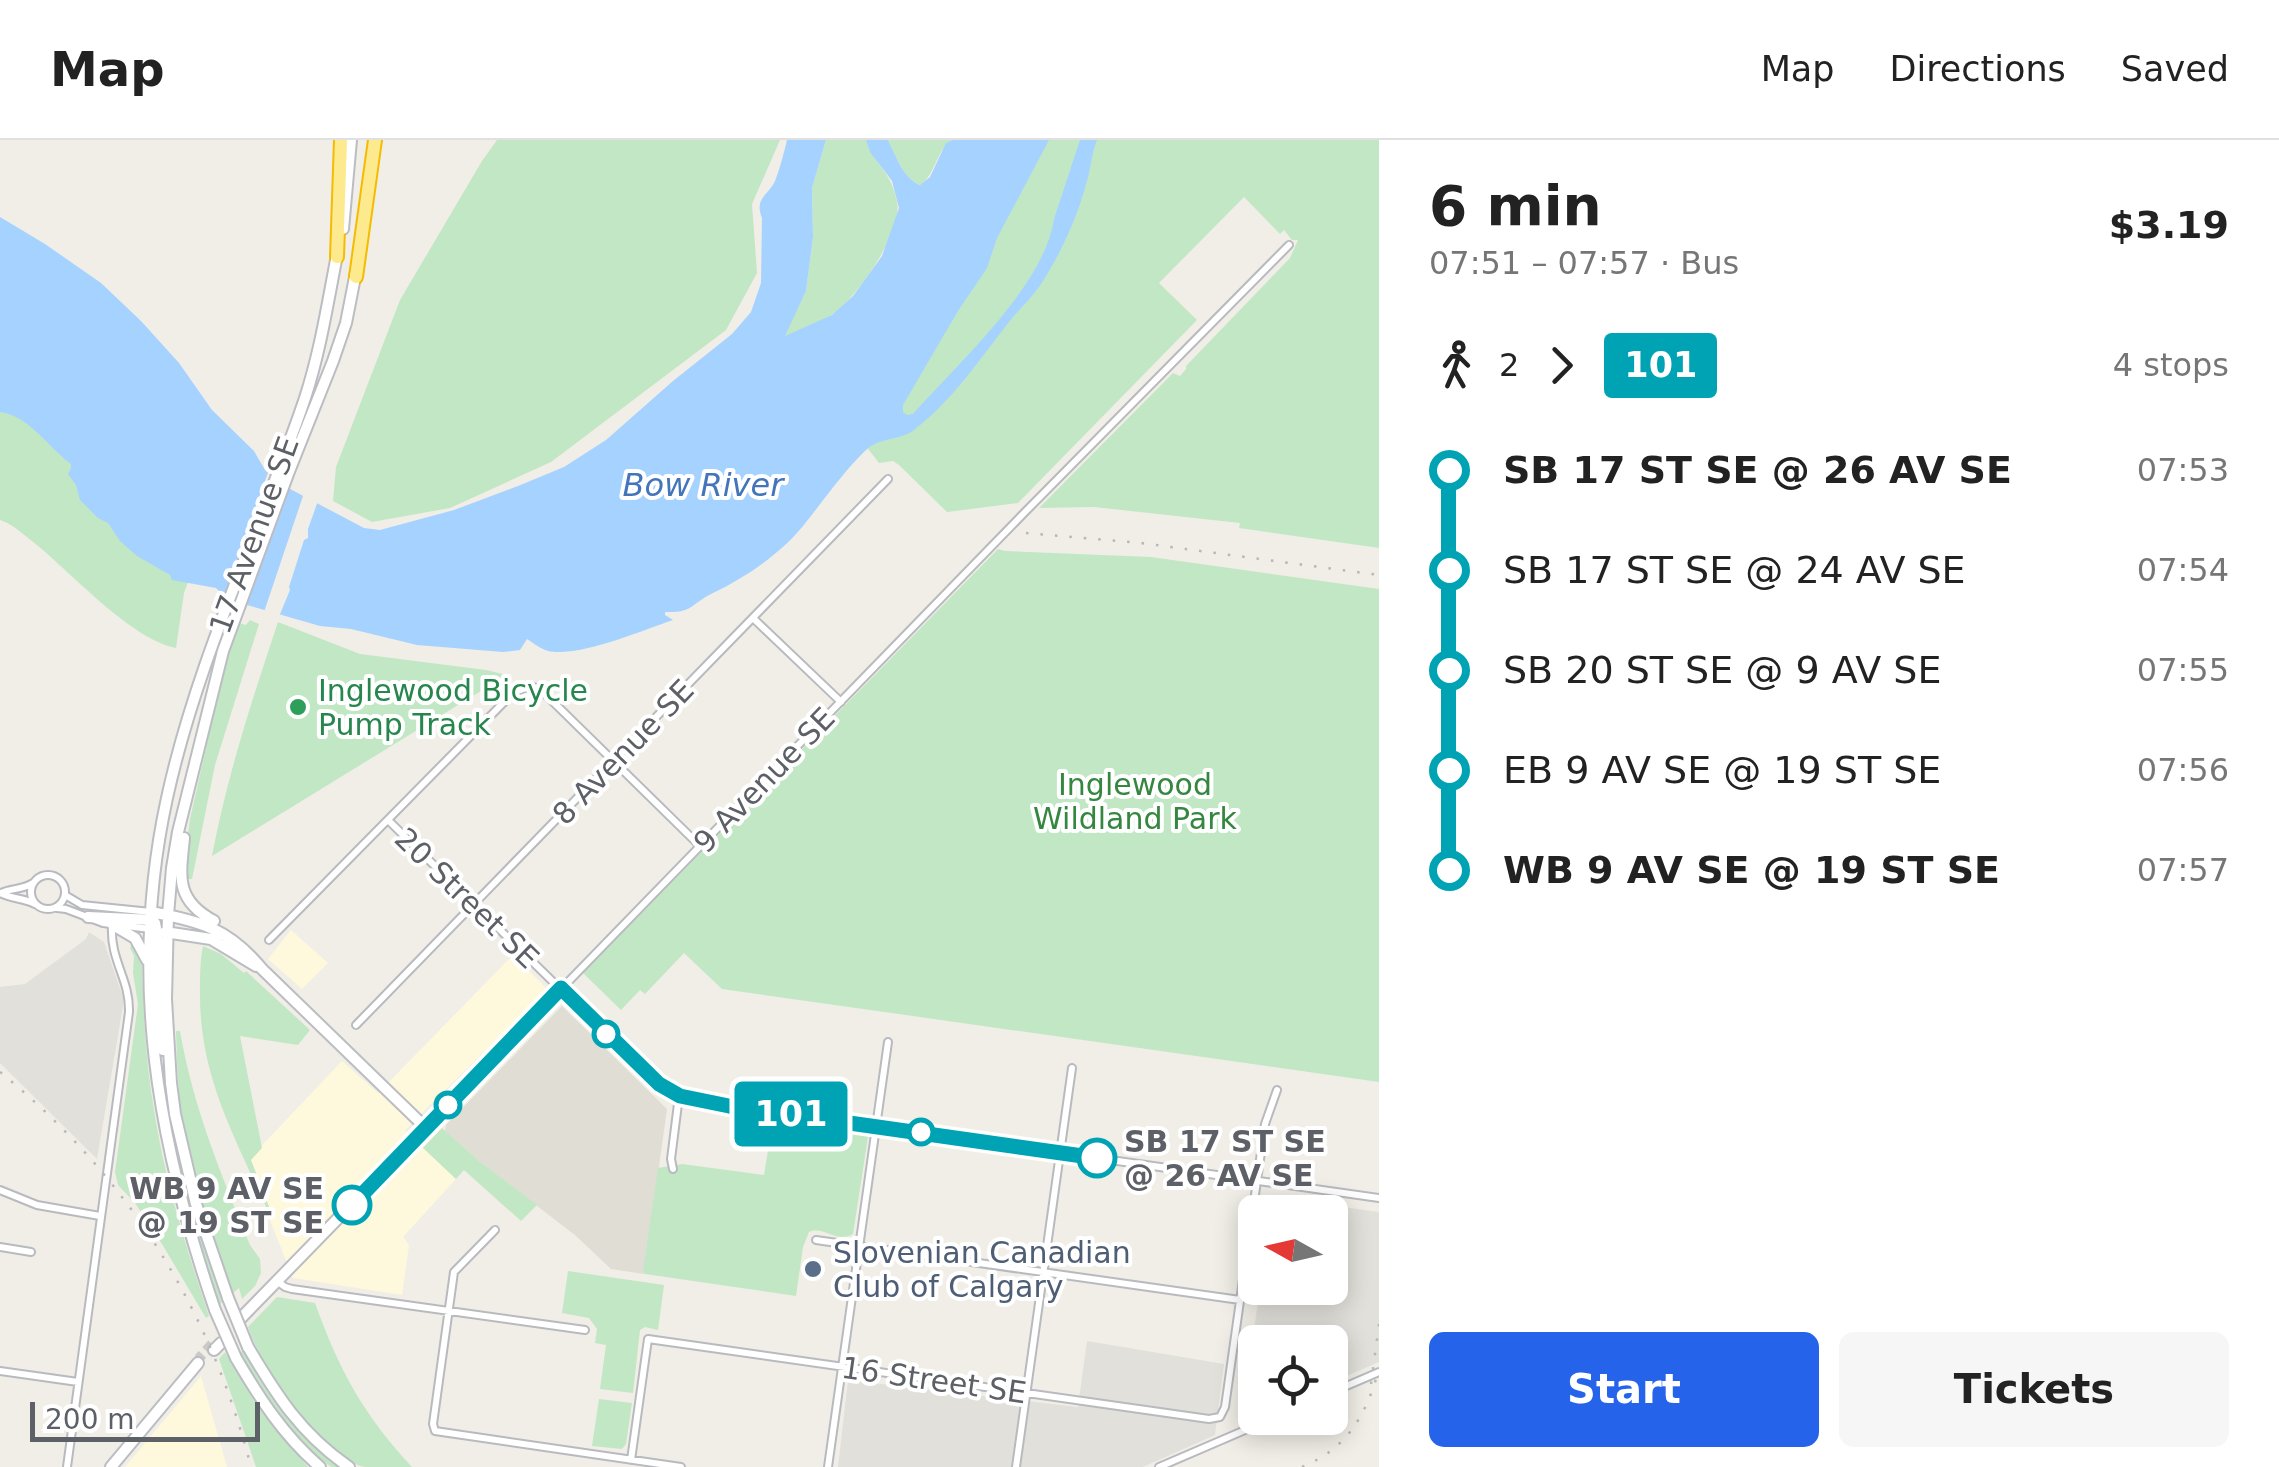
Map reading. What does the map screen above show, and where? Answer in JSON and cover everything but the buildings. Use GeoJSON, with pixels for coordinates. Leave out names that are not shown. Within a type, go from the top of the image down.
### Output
{"type":"FeatureCollection","features":[{"type":"Feature","properties":{"kind":"highway"},"geometry":{"type":"LineString","coordinates":[[337,257],[341,140]]}},
{"type":"Feature","properties":{"kind":"highway"},"geometry":{"type":"LineString","coordinates":[[356,276],[372,140]]}},
{"type":"Feature","properties":{"kind":"main road","name":"17 Avenue SE"},"geometry":{"type":"LineString","coordinates":[[284,471],[325,324],[344,225],[351,140]]}},
{"type":"Feature","properties":{"kind":"main road","name":"17 Avenue SE"},"geometry":{"type":"LineString","coordinates":[[155,924],[161,829],[195,696],[230,616],[284,471],[333,361],[356,276]]}},
{"type":"Feature","properties":{"kind":"main road","name":"17 Avenue SE"},"geometry":{"type":"LineString","coordinates":[[155,924],[168,915],[178,832],[230,616]]}},
{"type":"Feature","properties":{"kind":"main road"},"geometry":{"type":"LineString","coordinates":[[189,787],[182,861],[185,897],[202,915],[231,933],[262,969],[426,1128]]}},
{"type":"Feature","properties":{"kind":"main road"},"geometry":{"type":"LineString","coordinates":[[245,948],[212,927],[192,920],[168,915],[155,924],[148,961],[151,1036],[165,1128],[188,1228],[215,1310],[236,1358],[272,1417],[320,1467]]}},
{"type":"Feature","properties":{"kind":"main road"},"geometry":{"type":"LineString","coordinates":[[88,916],[155,924],[211,940],[262,969]]}},
{"type":"Feature","properties":{"kind":"main road"},"geometry":{"type":"LineString","coordinates":[[155,924],[172,1091],[196,1204],[228,1298],[248,1347],[278,1397],[302,1428],[349,1467]]}},
{"type":"Feature","properties":{"kind":"main road"},"geometry":{"type":"LineString","coordinates":[[112,925],[135,938],[148,961]]}},
{"type":"Feature","properties":{"kind":"main road","name":"9 Avenue SE"},"geometry":{"type":"LineString","coordinates":[[241,1318],[426,1128]]}},
{"type":"Feature","properties":{"kind":"main road"},"geometry":{"type":"LineString","coordinates":[[111,1467],[198,1363]]}},
{"type":"Feature","properties":{"kind":"street","name":"9 Avenue SE"},"geometry":{"type":"LineString","coordinates":[[426,1128],[1289,245]]}},
{"type":"Feature","properties":{"kind":"street","name":"8 Avenue SE"},"geometry":{"type":"LineString","coordinates":[[356,1025],[888,479]]}},
{"type":"Feature","properties":{"kind":"street"},"geometry":{"type":"LineString","coordinates":[[754,618],[840,702]]}},
{"type":"Feature","properties":{"kind":"street"},"geometry":{"type":"LineString","coordinates":[[269,940],[513,693],[530,686],[540,688],[700,846]]}},
{"type":"Feature","properties":{"kind":"street","name":"20 Street SE"},"geometry":{"type":"LineString","coordinates":[[388,820],[648,1075],[680,1096]]}},
{"type":"Feature","properties":{"kind":"street"},"geometry":{"type":"LineString","coordinates":[[0,893],[26,888],[44,876],[54,876],[63,886],[64,894],[55,908]]}},
{"type":"Feature","properties":{"kind":"street"},"geometry":{"type":"LineString","coordinates":[[34,882],[31,894],[36,905]]}},
{"type":"Feature","properties":{"kind":"street"},"geometry":{"type":"LineString","coordinates":[[0,893],[26,899],[43,909],[55,908],[112,925],[155,924]]}},
{"type":"Feature","properties":{"kind":"street"},"geometry":{"type":"LineString","coordinates":[[64,894],[82,905],[155,924]]}},
{"type":"Feature","properties":{"kind":"street"},"geometry":{"type":"LineString","coordinates":[[67,1467],[129,1012],[128,994],[112,948],[112,925]]}},
{"type":"Feature","properties":{"kind":"street"},"geometry":{"type":"LineString","coordinates":[[828,1467],[888,1042]]}},
{"type":"Feature","properties":{"kind":"street"},"geometry":{"type":"LineString","coordinates":[[1016,1467],[1072,1068]]}},
{"type":"Feature","properties":{"kind":"street"},"geometry":{"type":"LineString","coordinates":[[1255,1195],[1265,1124],[1278,1090]]}},
{"type":"Feature","properties":{"kind":"street"},"geometry":{"type":"LineString","coordinates":[[674,1169],[671,1159],[680,1096],[1379,1198]]}},
{"type":"Feature","properties":{"kind":"street"},"geometry":{"type":"LineString","coordinates":[[0,1190],[37,1205],[100,1216]]}},
{"type":"Feature","properties":{"kind":"street"},"geometry":{"type":"LineString","coordinates":[[496,1230],[454,1272],[433,1421],[435,1431],[681,1467]]}},
{"type":"Feature","properties":{"kind":"street"},"geometry":{"type":"LineString","coordinates":[[816,1240],[1238,1300]]}},
{"type":"Feature","properties":{"kind":"street"},"geometry":{"type":"LineString","coordinates":[[0,1248],[32,1252]]}},
{"type":"Feature","properties":{"kind":"street"},"geometry":{"type":"LineString","coordinates":[[277,1280],[292,1289],[585,1330]]}},
{"type":"Feature","properties":{"kind":"street","name":"16 Street SE"},"geometry":{"type":"LineString","coordinates":[[630,1460],[648,1340],[1209,1419],[1220,1417],[1225,1407],[1239,1305]]}},
{"type":"Feature","properties":{"kind":"street"},"geometry":{"type":"LineString","coordinates":[[0,1372],[78,1382]]}},
{"type":"Feature","properties":{"kind":"street"},"geometry":{"type":"LineString","coordinates":[[1348,1385],[1379,1372]]}},
{"type":"Feature","properties":{"kind":"street"},"geometry":{"type":"LineString","coordinates":[[1159,1467],[1238,1433]]}},
{"type":"Feature","properties":{"kind":"shaded area"},"geometry":{"type":"Polygon","coordinates":[[[291,930],[328,963],[302,989],[268,959],[291,930]]]}},
{"type":"Feature","properties":{"kind":"shaded area"},"geometry":{"type":"Polygon","coordinates":[[[89,932],[104,942],[124,1000],[97,1159],[0,1063],[0,987],[25,984],[86,939],[89,932]]]}},
{"type":"Feature","properties":{"kind":"shaded area"},"geometry":{"type":"Polygon","coordinates":[[[513,955],[547,989],[405,1130],[456,1179],[403,1237],[409,1245],[402,1295],[293,1278],[260,1195],[250,1158],[342,1061],[378,1093],[513,955]]]}},
{"type":"Feature","properties":{"kind":"shaded area"},"geometry":{"type":"Polygon","coordinates":[[[562,1006],[667,1109],[644,1274],[611,1269],[576,1236],[445,1131],[446,1125],[562,1006]]]}},
{"type":"Feature","properties":{"kind":"shaded area"},"geometry":{"type":"Polygon","coordinates":[[[1348,1208],[1379,1212],[1379,1362],[1348,1375],[1348,1325],[1255,1325],[1258,1305],[1348,1305],[1348,1208]]]}},
{"type":"Feature","properties":{"kind":"shaded area"},"geometry":{"type":"Polygon","coordinates":[[[1087,1341],[1224,1364],[1215,1435],[1143,1467],[838,1467],[848,1380],[1078,1407],[1087,1341]]]}},
{"type":"Feature","properties":{"kind":"shaded area"},"geometry":{"type":"Polygon","coordinates":[[[201,1376],[227,1467],[125,1467],[201,1376]]]}},
{"type":"Feature","properties":{"kind":"green space"},"geometry":{"type":"Polygon","coordinates":[[[497,140],[780,140],[752,204],[757,273],[726,330],[551,462],[450,508],[372,522],[333,501],[336,467],[400,300],[497,140]]]}},
{"type":"Feature","properties":{"kind":"green space"},"geometry":{"type":"Polygon","coordinates":[[[826,140],[866,140],[891,184],[897,215],[876,263],[843,306],[822,321],[783,337],[806,291],[813,237],[812,188],[826,140]]]}},
{"type":"Feature","properties":{"kind":"green space"},"geometry":{"type":"Polygon","coordinates":[[[888,140],[953,140],[921,185],[905,172],[888,140]]]}},
{"type":"Feature","properties":{"kind":"green space"},"geometry":{"type":"Polygon","coordinates":[[[1045,140],[1379,140],[1379,548],[1239,528],[1240,523],[1094,507],[1039,508],[1173,373],[1180,376],[1290,258],[1298,240],[1292,240],[1284,230],[1280,234],[1244,197],[1159,283],[1197,320],[1018,503],[947,512],[899,465],[893,461],[879,463],[865,445],[1045,140]]]}},
{"type":"Feature","properties":{"kind":"green space"},"geometry":{"type":"Polygon","coordinates":[[[0,385],[193,568],[184,593],[176,648],[139,632],[32,541],[0,520],[0,385]]]}},
{"type":"Feature","properties":{"kind":"green space","name":"Inglewood Wildland Park"},"geometry":{"type":"Polygon","coordinates":[[[998,549],[1151,557],[1379,589],[1379,1082],[722,989],[684,953],[645,994],[640,990],[621,1010],[583,973],[998,549]]]}},
{"type":"Feature","properties":{"kind":"green space"},"geometry":{"type":"Polygon","coordinates":[[[250,620],[259,624],[215,765],[192,879],[186,879],[190,819],[225,664],[239,623],[246,625],[250,620]]]}},
{"type":"Feature","properties":{"kind":"green space"},"geometry":{"type":"Polygon","coordinates":[[[278,622],[360,654],[507,675],[212,856],[233,767],[278,622]]]}},
{"type":"Feature","properties":{"kind":"green space"},"geometry":{"type":"Polygon","coordinates":[[[132,944],[142,963],[147,1059],[160,1141],[178,1217],[209,1316],[206,1318],[135,1203],[118,1185],[115,1172],[138,1004],[132,944]]]}},
{"type":"Feature","properties":{"kind":"green space"},"geometry":{"type":"Polygon","coordinates":[[[203,946],[246,971],[310,1030],[298,1045],[240,1036],[262,1148],[251,1160],[271,1219],[223,1109],[206,1054],[200,992],[203,946]]]}},
{"type":"Feature","properties":{"kind":"green space"},"geometry":{"type":"Polygon","coordinates":[[[176,1031],[180,1031],[192,1087],[219,1166],[250,1245],[260,1259],[261,1273],[242,1299],[239,1288],[232,1294],[194,1175],[181,1109],[176,1031]]]}},
{"type":"Feature","properties":{"kind":"green space"},"geometry":{"type":"Polygon","coordinates":[[[162,1070],[185,1185],[222,1302],[218,1306],[191,1226],[159,1071],[162,1070]]]}},
{"type":"Feature","properties":{"kind":"green space"},"geometry":{"type":"Polygon","coordinates":[[[773,1120],[868,1137],[853,1234],[841,1237],[809,1232],[796,1296],[645,1274],[658,1168],[682,1164],[764,1175],[773,1120]]]}},
{"type":"Feature","properties":{"kind":"green space"},"geometry":{"type":"Polygon","coordinates":[[[442,1128],[537,1205],[521,1221],[464,1170],[456,1179],[423,1148],[442,1128]]]}},
{"type":"Feature","properties":{"kind":"green space"},"geometry":{"type":"Polygon","coordinates":[[[568,1271],[664,1285],[658,1330],[640,1330],[633,1393],[600,1389],[606,1345],[595,1343],[597,1329],[589,1318],[562,1313],[568,1271]]]}},
{"type":"Feature","properties":{"kind":"green space"},"geometry":{"type":"Polygon","coordinates":[[[277,1297],[315,1303],[354,1390],[412,1467],[358,1465],[323,1439],[296,1411],[273,1380],[248,1327],[277,1297]]]}},
{"type":"Feature","properties":{"kind":"green space"},"geometry":{"type":"Polygon","coordinates":[[[243,1350],[285,1414],[340,1467],[331,1467],[290,1429],[239,1354],[243,1350]]]}},
{"type":"Feature","properties":{"kind":"green space"},"geometry":{"type":"Polygon","coordinates":[[[225,1352],[257,1406],[308,1467],[256,1467],[219,1359],[225,1352]]]}},
{"type":"Feature","properties":{"kind":"green space"},"geometry":{"type":"Polygon","coordinates":[[[599,1399],[632,1403],[622,1449],[592,1446],[599,1399]]]}},
{"type":"Feature","properties":{"kind":"water","name":"Bow River"},"geometry":{"type":"Polygon","coordinates":[[[787,140],[826,140],[812,188],[813,237],[806,291],[785,336],[832,315],[853,296],[882,256],[899,208],[892,181],[870,152],[866,140],[888,140],[905,172],[920,185],[930,177],[946,143],[953,140],[1049,140],[997,238],[987,268],[903,405],[907,415],[913,414],[1017,297],[1047,244],[1080,140],[1097,140],[1077,211],[1047,275],[941,406],[914,430],[866,450],[794,537],[761,564],[687,609],[665,612],[673,620],[628,636],[561,652],[545,650],[527,639],[520,650],[503,652],[417,645],[351,629],[320,626],[247,605],[216,588],[172,580],[137,556],[108,523],[80,500],[68,474],[71,464],[29,425],[0,412],[0,217],[101,283],[179,363],[212,410],[254,451],[265,470],[292,490],[364,528],[380,530],[454,510],[564,467],[606,440],[732,334],[751,312],[761,283],[760,206],[775,181],[787,140]]]}},
{"type":"Feature","properties":{"kind":"pier"},"geometry":{"type":"Polygon","coordinates":[[[270,467],[291,483],[244,609],[222,600],[270,467]]]}},
{"type":"Feature","properties":{"kind":"pier"},"geometry":{"type":"Polygon","coordinates":[[[305,490],[319,498],[308,538],[304,540],[278,619],[263,615],[305,490]]]}},
{"type":"Feature","properties":{"kind":"tunnel"},"geometry":{"type":"LineString","coordinates":[[198,1363],[212,1344]]}},
{"type":"Feature","properties":{"kind":"railway"},"geometry":{"type":"LineString","coordinates":[[1026,533],[1141,543],[1379,575]]}},
{"type":"Feature","properties":{"kind":"railway"},"geometry":{"type":"LineString","coordinates":[[0,1072],[87,1155],[158,1249],[212,1353],[251,1467]]}},
{"type":"Feature","properties":{"kind":"railway"},"geometry":{"type":"LineString","coordinates":[[1371,1384],[1379,1324]]}},
{"type":"Feature","properties":{"kind":"railway"},"geometry":{"type":"LineString","coordinates":[[1302,1467],[1332,1450],[1353,1428],[1379,1369]]}},
{"type":"Feature","properties":{"kind":"bus line","name":"101"},"geometry":{"type":"LineString","coordinates":[[352,1205],[561,988],[648,1075],[680,1096],[1097,1158]]}},
{"type":"Feature","properties":{"kind":"place","name":"Inglewood Bicycle Pump Track"},"geometry":{"type":"Point","coordinates":[298,707]}},
{"type":"Feature","properties":{"kind":"place","name":"SB 17 ST SE @ 26 AV SE"},"geometry":{"type":"Point","coordinates":[1097,1158]}},
{"type":"Feature","properties":{"kind":"place","name":"WB 9 AV SE @ 19 ST SE"},"geometry":{"type":"Point","coordinates":[352,1205]}},
{"type":"Feature","properties":{"kind":"place","name":"Slovenian Canadian Club of Calgary"},"geometry":{"type":"Point","coordinates":[813,1269]}}]}
